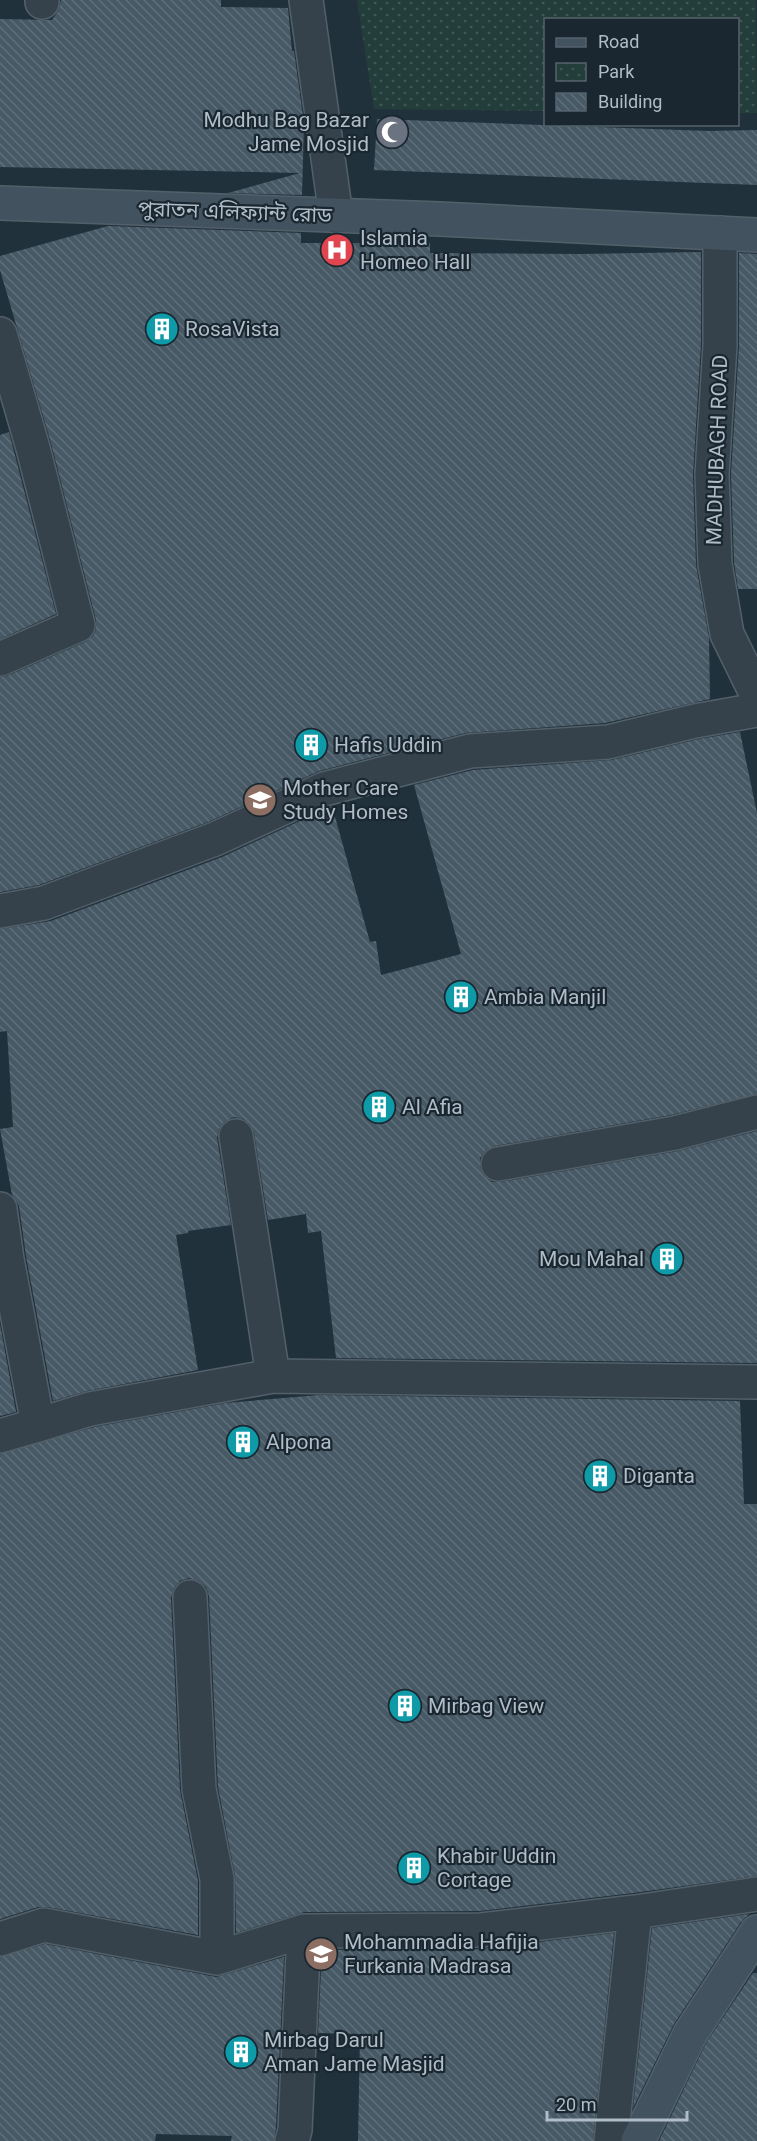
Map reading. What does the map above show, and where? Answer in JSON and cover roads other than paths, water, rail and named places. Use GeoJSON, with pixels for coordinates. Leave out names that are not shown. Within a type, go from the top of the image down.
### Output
{"type":"FeatureCollection","features":[{"type":"Feature","properties":{"kind":"street"},"geometry":{"type":"LineString","coordinates":[[306,0],[336,216]]}},
{"type":"Feature","properties":{"kind":"street","name":"পুরাতন এলিফ্যান্ট রোড"},"geometry":{"type":"LineString","coordinates":[[0,203],[757,235]]}},
{"type":"Feature","properties":{"kind":"street","name":"MADHUBAGH ROAD"},"geometry":{"type":"LineString","coordinates":[[720,232],[720,345],[712,474],[715,564],[727,634],[757,695]]}},
{"type":"Feature","properties":{"kind":"street"},"geometry":{"type":"LineString","coordinates":[[0,334],[33,448],[78,625],[0,659]]}},
{"type":"Feature","properties":{"kind":"street"},"geometry":{"type":"LineString","coordinates":[[0,911],[45,903],[173,855],[324,789],[470,751],[608,742],[695,721],[757,710]]}},
{"type":"Feature","properties":{"kind":"street"},"geometry":{"type":"LineString","coordinates":[[498,1164],[675,1133],[757,1112]]}},
{"type":"Feature","properties":{"kind":"street"},"geometry":{"type":"LineString","coordinates":[[236,1136],[273,1376]]}},
{"type":"Feature","properties":{"kind":"street"},"geometry":{"type":"LineString","coordinates":[[0,1209],[16,1313],[38,1425]]}},
{"type":"Feature","properties":{"kind":"street"},"geometry":{"type":"LineString","coordinates":[[0,1436],[90,1409],[273,1376],[757,1382]]}},
{"type":"Feature","properties":{"kind":"street"},"geometry":{"type":"LineString","coordinates":[[190,1597],[200,1789],[217,1880],[217,1958]]}},
{"type":"Feature","properties":{"kind":"street"},"geometry":{"type":"LineString","coordinates":[[0,1939],[44,1925],[217,1958],[304,1931],[481,1930],[636,1912],[757,1894]]}},
{"type":"Feature","properties":{"kind":"street"},"geometry":{"type":"LineString","coordinates":[[611,2141],[636,1912]]}},
{"type":"Feature","properties":{"kind":"street"},"geometry":{"type":"LineString","coordinates":[[284,2137],[304,1931]]}},
{"type":"Feature","properties":{"kind":"street"},"geometry":{"type":"LineString","coordinates":[[638,2141],[690,2034],[757,1932]]}},
{"type":"Feature","properties":{"kind":"place","name":"Modhu Bag Bazar Jame Mosjid"},"geometry":{"type":"Point","coordinates":[392,132]}},
{"type":"Feature","properties":{"kind":"place","name":"Islamia Homeo Hall"},"geometry":{"type":"Point","coordinates":[337,250]}},
{"type":"Feature","properties":{"kind":"place","name":"RosaVista"},"geometry":{"type":"Point","coordinates":[162,329]}},
{"type":"Feature","properties":{"kind":"place","name":"Hafis Uddin"},"geometry":{"type":"Point","coordinates":[311,745]}},
{"type":"Feature","properties":{"kind":"place","name":"Mother Care Study Homes"},"geometry":{"type":"Point","coordinates":[260,800]}},
{"type":"Feature","properties":{"kind":"place","name":"Ambia Manjil"},"geometry":{"type":"Point","coordinates":[461,997]}},
{"type":"Feature","properties":{"kind":"place","name":"Al Afia"},"geometry":{"type":"Point","coordinates":[379,1107]}},
{"type":"Feature","properties":{"kind":"place","name":"Mou Mahal"},"geometry":{"type":"Point","coordinates":[667,1259]}},
{"type":"Feature","properties":{"kind":"place","name":"Alpona"},"geometry":{"type":"Point","coordinates":[243,1442]}},
{"type":"Feature","properties":{"kind":"place","name":"Diganta"},"geometry":{"type":"Point","coordinates":[600,1476]}},
{"type":"Feature","properties":{"kind":"place","name":"Mirbag View"},"geometry":{"type":"Point","coordinates":[405,1706]}},
{"type":"Feature","properties":{"kind":"place","name":"Khabir Uddin Cortage"},"geometry":{"type":"Point","coordinates":[414,1868]}},
{"type":"Feature","properties":{"kind":"place","name":"Mohammadia Hafijia Furkania Madrasa"},"geometry":{"type":"Point","coordinates":[321,1954]}},
{"type":"Feature","properties":{"kind":"place","name":"Mirbag Darul Aman Jame Masjid"},"geometry":{"type":"Point","coordinates":[241,2052]}}]}
